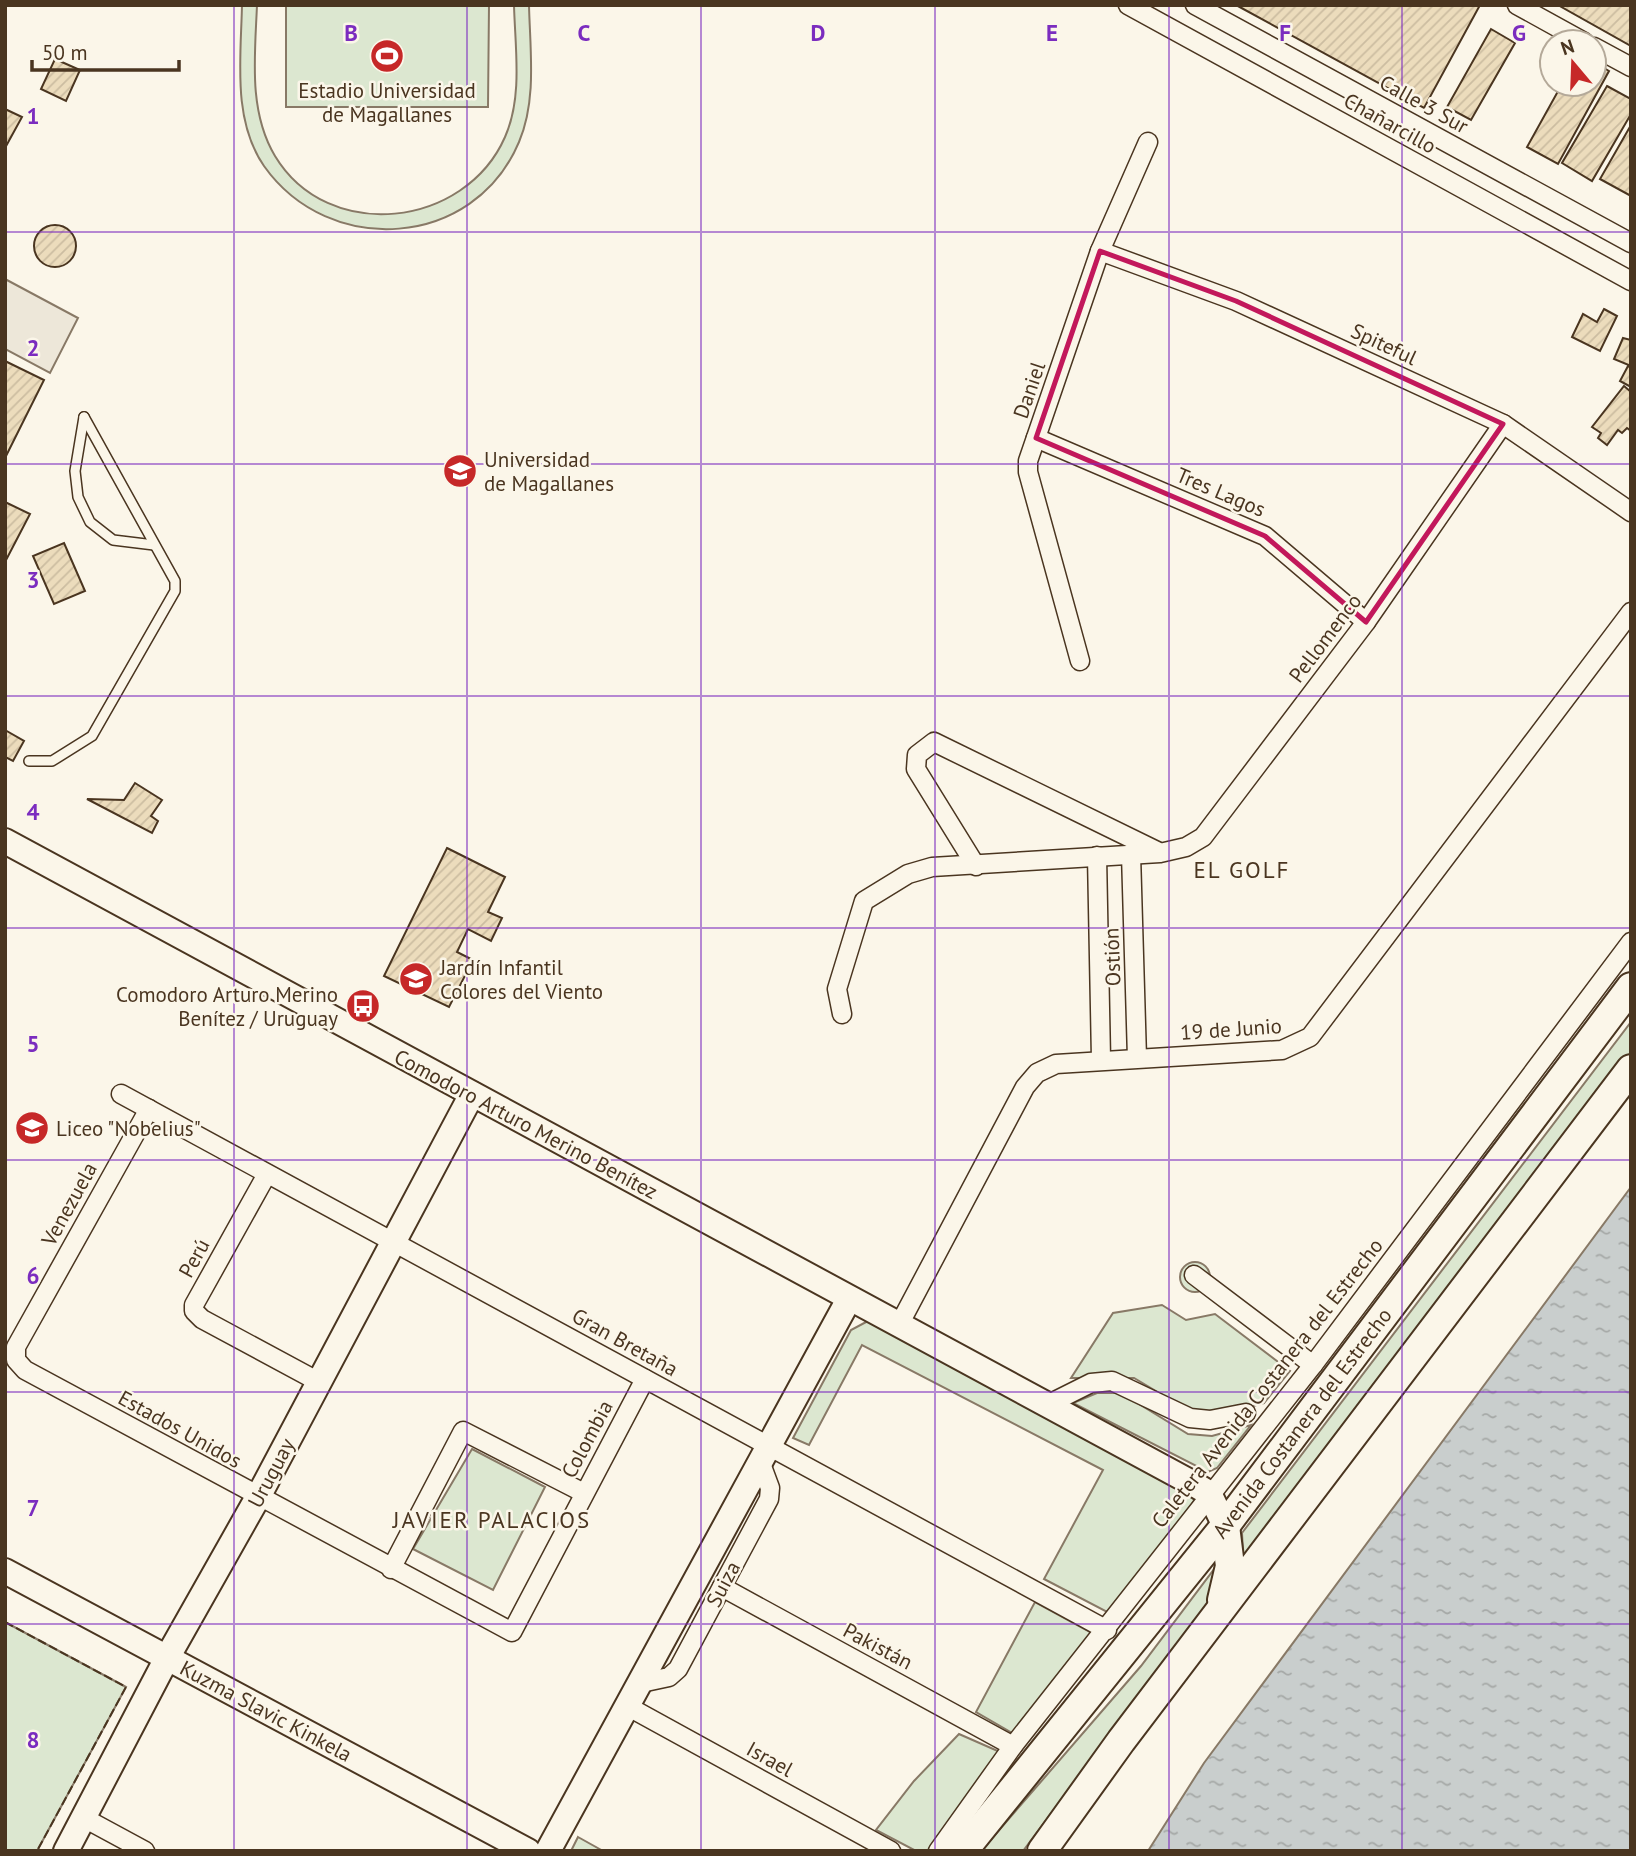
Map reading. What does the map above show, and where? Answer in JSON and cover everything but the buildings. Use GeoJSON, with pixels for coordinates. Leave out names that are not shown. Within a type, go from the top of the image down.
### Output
{"type":"FeatureCollection","features":[{"type":"Feature","properties":{"kind":"main road","name":"Avenida Costanera del Estrecho"},"geometry":{"type":"LineString","coordinates":[[963,1851],[1225,1526],[1631,987]]}},
{"type":"Feature","properties":{"kind":"main road"},"geometry":{"type":"LineString","coordinates":[[1042,1851],[1215,1616],[1631,1069]]}},
{"type":"Feature","properties":{"kind":"main road"},"geometry":{"type":"LineString","coordinates":[[1215,1616],[1225,1591],[1230,1566],[1225,1526]]}},
{"type":"Feature","properties":{"kind":"street","name":"Chañarcillo"},"geometry":{"type":"LineString","coordinates":[[1128,5],[1631,281]]}},
{"type":"Feature","properties":{"kind":"street","name":"Calle 3 Sur"},"geometry":{"type":"LineString","coordinates":[[1195,5],[1631,243]]}},
{"type":"Feature","properties":{"kind":"street"},"geometry":{"type":"LineString","coordinates":[[1517,5],[1559,28]]}},
{"type":"Feature","properties":{"kind":"street"},"geometry":{"type":"LineString","coordinates":[[1608,55],[1631,67]]}},
{"type":"Feature","properties":{"kind":"street","name":"Daniel"},"geometry":{"type":"LineString","coordinates":[[1080,661],[1028,472],[1028,461],[1100,251],[1148,142]]}},
{"type":"Feature","properties":{"kind":"street","name":"Spiteful"},"geometry":{"type":"LineString","coordinates":[[1100,251],[1236,301],[1503,424],[1631,512]]}},
{"type":"Feature","properties":{"kind":"street","name":"Pellomenco"},"geometry":{"type":"LineString","coordinates":[[842,1014],[837,989],[864,901],[908,874],[932,867],[1160,853],[1186,848],[1203,837],[1366,622],[1503,424]]}},
{"type":"Feature","properties":{"kind":"street","name":"Tres Lagos"},"geometry":{"type":"LineString","coordinates":[[1037,438],[1265,536],[1366,622]]}},
{"type":"Feature","properties":{"kind":"street","name":"19 de Junio"},"geometry":{"type":"LineString","coordinates":[[899,1325],[1030,1079],[1056,1064],[1101,1059],[1282,1050],[1310,1037],[1631,612]]}},
{"type":"Feature","properties":{"kind":"street"},"geometry":{"type":"LineString","coordinates":[[976,866],[916,769],[917,755],[934,742],[1160,853]]}},
{"type":"Feature","properties":{"kind":"street","name":"Comodoro Arturo Merino Benítez"},"geometry":{"type":"LineString","coordinates":[[5,841],[1209,1493]]}},
{"type":"Feature","properties":{"kind":"street","name":"Ostión"},"geometry":{"type":"LineString","coordinates":[[1131,854],[1137,1058]]}},
{"type":"Feature","properties":{"kind":"street","name":"Ostión"},"geometry":{"type":"LineString","coordinates":[[1097,856],[1101,1059]]}},
{"type":"Feature","properties":{"kind":"street","name":"Caletera Avenida Costanera del Estrecho"},"geometry":{"type":"LineString","coordinates":[[938,1851],[1013,1746],[1107,1630],[1209,1493],[1313,1365],[1631,942]]}},
{"type":"Feature","properties":{"kind":"street","name":"Gran Bretaña"},"geometry":{"type":"LineString","coordinates":[[121,1094],[645,1379],[764,1453],[1107,1630]]}},
{"type":"Feature","properties":{"kind":"street","name":"Uruguay"},"geometry":{"type":"LineString","coordinates":[[66,1851],[167,1658],[258,1497],[472,1094]]}},
{"type":"Feature","properties":{"kind":"street","name":"Venezuela"},"geometry":{"type":"LineString","coordinates":[[16,1360],[16,1347],[149,1110]]}},
{"type":"Feature","properties":{"kind":"street","name":"Perú"},"geometry":{"type":"LineString","coordinates":[[267,1174],[194,1305],[194,1311],[202,1319],[319,1382]]}},
{"type":"Feature","properties":{"kind":"street"},"geometry":{"type":"LineString","coordinates":[[1194,1275],[1313,1365]]}},
{"type":"Feature","properties":{"kind":"street","name":"Suiza"},"geometry":{"type":"LineString","coordinates":[[548,1851],[849,1299]]}},
{"type":"Feature","properties":{"kind":"street","name":"Estados Unidos"},"geometry":{"type":"LineString","coordinates":[[16,1360],[25,1370],[512,1632]]}},
{"type":"Feature","properties":{"kind":"street","name":"Colombia"},"geometry":{"type":"LineString","coordinates":[[512,1632],[645,1379]]}},
{"type":"Feature","properties":{"kind":"street"},"geometry":{"type":"LineString","coordinates":[[1049,1404],[1091,1383],[1112,1381],[1190,1418],[1210,1420],[1246,1413]]}},
{"type":"Feature","properties":{"kind":"street"},"geometry":{"type":"LineString","coordinates":[[391,1569],[463,1431],[584,1493]]}},
{"type":"Feature","properties":{"kind":"street","name":"Suiza"},"geometry":{"type":"LineString","coordinates":[[641,1683],[669,1677],[678,1669],[722,1587],[769,1499],[764,1453]]}},
{"type":"Feature","properties":{"kind":"street"},"geometry":{"type":"LineString","coordinates":[[1209,1493],[1225,1526]]}},
{"type":"Feature","properties":{"kind":"street","name":"Kuzma Slavic Kinkela"},"geometry":{"type":"LineString","coordinates":[[5,1571],[528,1851]]}},
{"type":"Feature","properties":{"kind":"street","name":"Pakistán"},"geometry":{"type":"LineString","coordinates":[[722,1587],[1013,1746]]}},
{"type":"Feature","properties":{"kind":"street","name":"Israel"},"geometry":{"type":"LineString","coordinates":[[627,1706],[891,1851]]}},
{"type":"Feature","properties":{"kind":"street"},"geometry":{"type":"LineString","coordinates":[[84,1818],[145,1851]]}},
{"type":"Feature","properties":{"kind":"lane"},"geometry":{"type":"LineString","coordinates":[[29,761],[52,761],[92,736],[173,598],[174,581],[154,544],[147,533],[84,417],[75,471],[78,497],[90,522],[113,540],[154,544]]}},
{"type":"Feature","properties":{"kind":"highlighted area"},"geometry":{"type":"Polygon","coordinates":[[[1100,251],[1236,301],[1503,424],[1366,622],[1265,536],[1036,438],[1100,251]]]}},
{"type":"Feature","properties":{"kind":"green space","name":"Estadio Universidad de Magallanes"},"geometry":{"type":"Polygon","coordinates":[[[242,5],[257,5],[255,82],[266,139],[275,156],[298,184],[328,203],[361,213],[395,214],[429,206],[460,191],[486,168],[505,137],[514,105],[517,72],[514,5],[529,5],[530,92],[525,126],[519,142],[498,178],[469,204],[436,221],[399,229],[361,227],[325,216],[292,196],[264,166],[254,148],[247,129],[241,88],[242,5]]]}},
{"type":"Feature","properties":{"kind":"green space","name":"Estadio Universidad de Magallanes"},"geometry":{"type":"Polygon","coordinates":[[[286,5],[489,5],[488,107],[286,107],[286,5]]]}},
{"type":"Feature","properties":{"kind":"green space"},"geometry":{"type":"Polygon","coordinates":[[[1631,1022],[1631,1060],[1250,1558],[1243,1553],[1242,1533],[1631,1022]]]}},
{"type":"Feature","properties":{"kind":"green space"},"geometry":{"type":"Polygon","coordinates":[[[1195,1262],[1206,1266],[1210,1277],[1206,1288],[1195,1292],[1184,1288],[1180,1277],[1184,1266],[1195,1262]]]}},
{"type":"Feature","properties":{"kind":"green space"},"geometry":{"type":"Polygon","coordinates":[[[1162,1305],[1186,1320],[1215,1314],[1290,1371],[1264,1403],[1223,1414],[1196,1415],[1134,1378],[1071,1378],[1113,1313],[1162,1305]]]}},
{"type":"Feature","properties":{"kind":"green space"},"geometry":{"type":"Polygon","coordinates":[[[868,1321],[1193,1494],[1194,1501],[1111,1614],[1044,1579],[1103,1470],[862,1345],[809,1445],[793,1438],[851,1330],[868,1321]]]}},
{"type":"Feature","properties":{"kind":"green space"},"geometry":{"type":"Polygon","coordinates":[[[1097,1393],[1121,1393],[1188,1434],[1212,1436],[1251,1425],[1217,1468],[1208,1472],[1073,1403],[1097,1393]]]}},
{"type":"Feature","properties":{"kind":"green space"},"geometry":{"type":"Polygon","coordinates":[[[472,1449],[545,1487],[493,1590],[413,1549],[472,1449]]]}},
{"type":"Feature","properties":{"kind":"green space"},"geometry":{"type":"Polygon","coordinates":[[[1218,1564],[1217,1591],[1023,1851],[981,1851],[1141,1666],[1218,1564]]]}},
{"type":"Feature","properties":{"kind":"green space"},"geometry":{"type":"Polygon","coordinates":[[[1035,1602],[1092,1633],[1014,1734],[976,1712],[1035,1602]]]}},
{"type":"Feature","properties":{"kind":"green space"},"geometry":{"type":"Polygon","coordinates":[[[5,1622],[126,1687],[37,1851],[5,1851],[5,1622]]]}},
{"type":"Feature","properties":{"kind":"green space"},"geometry":{"type":"Polygon","coordinates":[[[959,1734],[1000,1752],[930,1851],[916,1851],[876,1830],[914,1781],[959,1734]]]}},
{"type":"Feature","properties":{"kind":"green space"},"geometry":{"type":"Polygon","coordinates":[[[578,1837],[603,1851],[571,1851],[578,1837]]]}},
{"type":"Feature","properties":{"kind":"shaded area"},"geometry":{"type":"Polygon","coordinates":[[[5,279],[78,318],[50,373],[5,349],[5,279]]]}},
{"type":"Feature","properties":{"kind":"water"},"geometry":{"type":"Polygon","coordinates":[[[1631,1187],[1631,1851],[1148,1851],[1204,1763],[1631,1187]]]}},
{"type":"Feature","properties":{"kind":"fence"},"geometry":{"type":"LineString","coordinates":[[5,1622],[126,1687],[37,1851]]}},
{"type":"Feature","properties":{"kind":"place","name":"Estadio Universidad de Magallanes"},"geometry":{"type":"Point","coordinates":[387,56]}},
{"type":"Feature","properties":{"kind":"place","name":"Universidad de Magallanes"},"geometry":{"type":"Point","coordinates":[460,471]}},
{"type":"Feature","properties":{"kind":"place","name":"Jardín Infantil Colores del Viento"},"geometry":{"type":"Point","coordinates":[416,979]}},
{"type":"Feature","properties":{"kind":"place","name":"Comodoro Arturo Merino Benítez / Uruguay"},"geometry":{"type":"Point","coordinates":[363,1006]}},
{"type":"Feature","properties":{"kind":"place","name":"Liceo \"Nobelius\""},"geometry":{"type":"Point","coordinates":[32,1128]}},
{"type":"Feature","properties":{"kind":"district","name":"EL GOLF"},"geometry":{"type":"Point","coordinates":[1242,869]}},
{"type":"Feature","properties":{"kind":"district","name":"JAVIER PALACIOS"},"geometry":{"type":"Point","coordinates":[492,1519]}}]}
